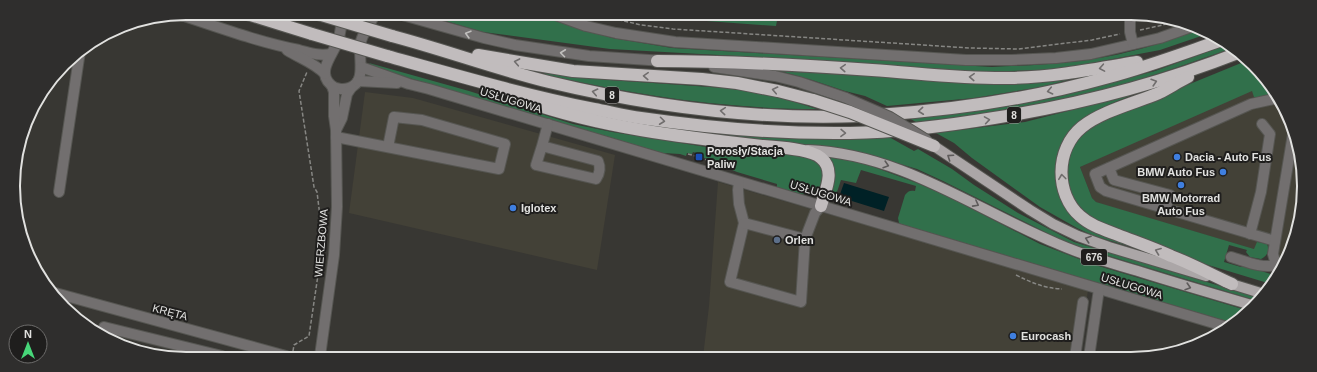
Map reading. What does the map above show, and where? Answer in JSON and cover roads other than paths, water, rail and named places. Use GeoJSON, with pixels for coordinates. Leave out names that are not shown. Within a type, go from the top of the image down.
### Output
{"type":"FeatureCollection","features":[{"type":"Feature","properties":{"kind":"highway","name":"8"},"geometry":{"type":"LineString","coordinates":[[267,20],[473,81],[559,102],[639,118],[695,125],[804,132],[851,133],[952,125],[1036,112],[1122,92],[1233,55]]}},
{"type":"Feature","properties":{"kind":"highway","name":"8"},"geometry":{"type":"LineString","coordinates":[[337,20],[547,82],[615,96],[704,109],[811,117],[879,115],[951,108],[1050,92],[1108,78],[1182,55],[1215,43]]}},
{"type":"Feature","properties":{"kind":"highway"},"geometry":{"type":"LineString","coordinates":[[425,45],[573,71],[702,79],[737,83],[778,91],[850,112],[934,146]]}},
{"type":"Feature","properties":{"kind":"highway"},"geometry":{"type":"LineString","coordinates":[[657,61],[762,63],[975,78],[1011,78],[1081,72],[1182,55]]}},
{"type":"Feature","properties":{"kind":"highway"},"geometry":{"type":"LineString","coordinates":[[1218,61],[1160,92],[1096,118],[1082,128],[1073,137],[1064,154],[1061,176],[1064,191],[1071,206],[1080,216],[1096,227],[1172,256],[1232,284]]}},
{"type":"Feature","properties":{"kind":"highway"},"geometry":{"type":"LineString","coordinates":[[473,81],[526,101],[589,120],[644,131],[795,149],[815,154],[821,157],[826,163],[829,171],[828,181],[821,206]]}},
{"type":"Feature","properties":{"kind":"main road","name":"676"},"geometry":{"type":"LineString","coordinates":[[934,146],[1030,210],[1053,224],[1078,236],[1109,247],[1258,292]]}},
{"type":"Feature","properties":{"kind":"main road","name":"676"},"geometry":{"type":"LineString","coordinates":[[795,149],[823,150],[849,154],[903,170],[966,199],[1009,222],[1058,245],[1129,269],[1247,304]]}},
{"type":"Feature","properties":{"kind":"street"},"geometry":{"type":"LineString","coordinates":[[197,20],[280,46],[316,55],[331,54]]}},
{"type":"Feature","properties":{"kind":"street"},"geometry":{"type":"LineString","coordinates":[[342,20],[339,38],[326,66],[326,79],[332,86],[342,89],[354,84],[409,84]]}},
{"type":"Feature","properties":{"kind":"street","name":"WIERZBOWA"},"geometry":{"type":"LineString","coordinates":[[336,134],[342,118],[347,94],[360,77],[361,41],[372,20]]}},
{"type":"Feature","properties":{"kind":"street"},"geometry":{"type":"LineString","coordinates":[[420,20],[514,45],[589,56],[657,61],[731,69],[775,76],[799,82],[846,98],[890,117],[921,135],[934,146]]}},
{"type":"Feature","properties":{"kind":"street"},"geometry":{"type":"LineString","coordinates":[[570,20],[586,26],[616,33],[674,42],[966,60],[1056,58],[1092,54],[1160,38],[1185,29]]}},
{"type":"Feature","properties":{"kind":"street"},"geometry":{"type":"LineString","coordinates":[[1130,20],[1130,32],[1133,44]]}},
{"type":"Feature","properties":{"kind":"street"},"geometry":{"type":"LineString","coordinates":[[280,46],[312,64],[325,74]]}},
{"type":"Feature","properties":{"kind":"street"},"geometry":{"type":"LineString","coordinates":[[58,192],[79,60]]}},
{"type":"Feature","properties":{"kind":"street"},"geometry":{"type":"LineString","coordinates":[[361,67],[409,84]]}},
{"type":"Feature","properties":{"kind":"street","name":"USŁUGOWA"},"geometry":{"type":"LineString","coordinates":[[409,84],[429,88],[1221,325]]}},
{"type":"Feature","properties":{"kind":"street","name":"WIERZBOWA"},"geometry":{"type":"LineString","coordinates":[[321,352],[334,255],[337,207],[336,134],[334,92],[332,86]]}},
{"type":"Feature","properties":{"kind":"street"},"geometry":{"type":"LineString","coordinates":[[1272,99],[1251,104],[1095,174],[1100,187],[1106,191],[1275,241]]}},
{"type":"Feature","properties":{"kind":"street"},"geometry":{"type":"LineString","coordinates":[[336,134],[388,147],[500,169],[505,144],[422,120],[394,116],[388,147]]}},
{"type":"Feature","properties":{"kind":"street"},"geometry":{"type":"LineString","coordinates":[[542,146],[598,161],[600,166],[599,175],[596,179],[536,165],[548,124]]}},
{"type":"Feature","properties":{"kind":"street"},"geometry":{"type":"LineString","coordinates":[[1250,234],[1261,192],[1270,134],[1262,124]]}},
{"type":"Feature","properties":{"kind":"street"},"geometry":{"type":"LineString","coordinates":[[1277,264],[1273,254],[1291,144]]}},
{"type":"Feature","properties":{"kind":"street"},"geometry":{"type":"LineString","coordinates":[[1108,168],[1114,180],[1170,195],[1165,209]]}},
{"type":"Feature","properties":{"kind":"street"},"geometry":{"type":"LineString","coordinates":[[739,182],[739,204],[744,223],[730,282],[801,302],[805,239],[815,213],[821,206]]}},
{"type":"Feature","properties":{"kind":"street"},"geometry":{"type":"LineString","coordinates":[[744,223],[805,239]]}},
{"type":"Feature","properties":{"kind":"street"},"geometry":{"type":"LineString","coordinates":[[1231,257],[1267,267],[1276,268]]}},
{"type":"Feature","properties":{"kind":"street"},"geometry":{"type":"LineString","coordinates":[[1090,352],[1099,289]]}},
{"type":"Feature","properties":{"kind":"street","name":"KRĘTA"},"geometry":{"type":"LineString","coordinates":[[61,294],[271,352]]}},
{"type":"Feature","properties":{"kind":"street"},"geometry":{"type":"LineString","coordinates":[[1076,352],[1083,302]]}},
{"type":"Feature","properties":{"kind":"street"},"geometry":{"type":"LineString","coordinates":[[103,330],[104,327],[208,352]]}},
{"type":"Feature","properties":{"kind":"street"},"geometry":{"type":"LineString","coordinates":[[204,351],[208,335]]}},
{"type":"Feature","properties":{"kind":"water"},"geometry":{"type":"Polygon","coordinates":[[[844,183],[889,197],[884,211],[839,197],[844,183]]]}},
{"type":"Feature","properties":{"kind":"place","name":"Porosły/Stacja Paliw"},"geometry":{"type":"Point","coordinates":[699,157]}},
{"type":"Feature","properties":{"kind":"place","name":"Dacia - Auto Fus"},"geometry":{"type":"Point","coordinates":[1177,157]}},
{"type":"Feature","properties":{"kind":"place","name":"BMW Auto Fus"},"geometry":{"type":"Point","coordinates":[1223,172]}},
{"type":"Feature","properties":{"kind":"place","name":"BMW Motorrad Auto Fus"},"geometry":{"type":"Point","coordinates":[1181,185]}},
{"type":"Feature","properties":{"kind":"place","name":"Iglotex"},"geometry":{"type":"Point","coordinates":[513,208]}},
{"type":"Feature","properties":{"kind":"place","name":"Orlen"},"geometry":{"type":"Point","coordinates":[777,240]}},
{"type":"Feature","properties":{"kind":"place","name":"Eurocash"},"geometry":{"type":"Point","coordinates":[1013,336]}}]}
